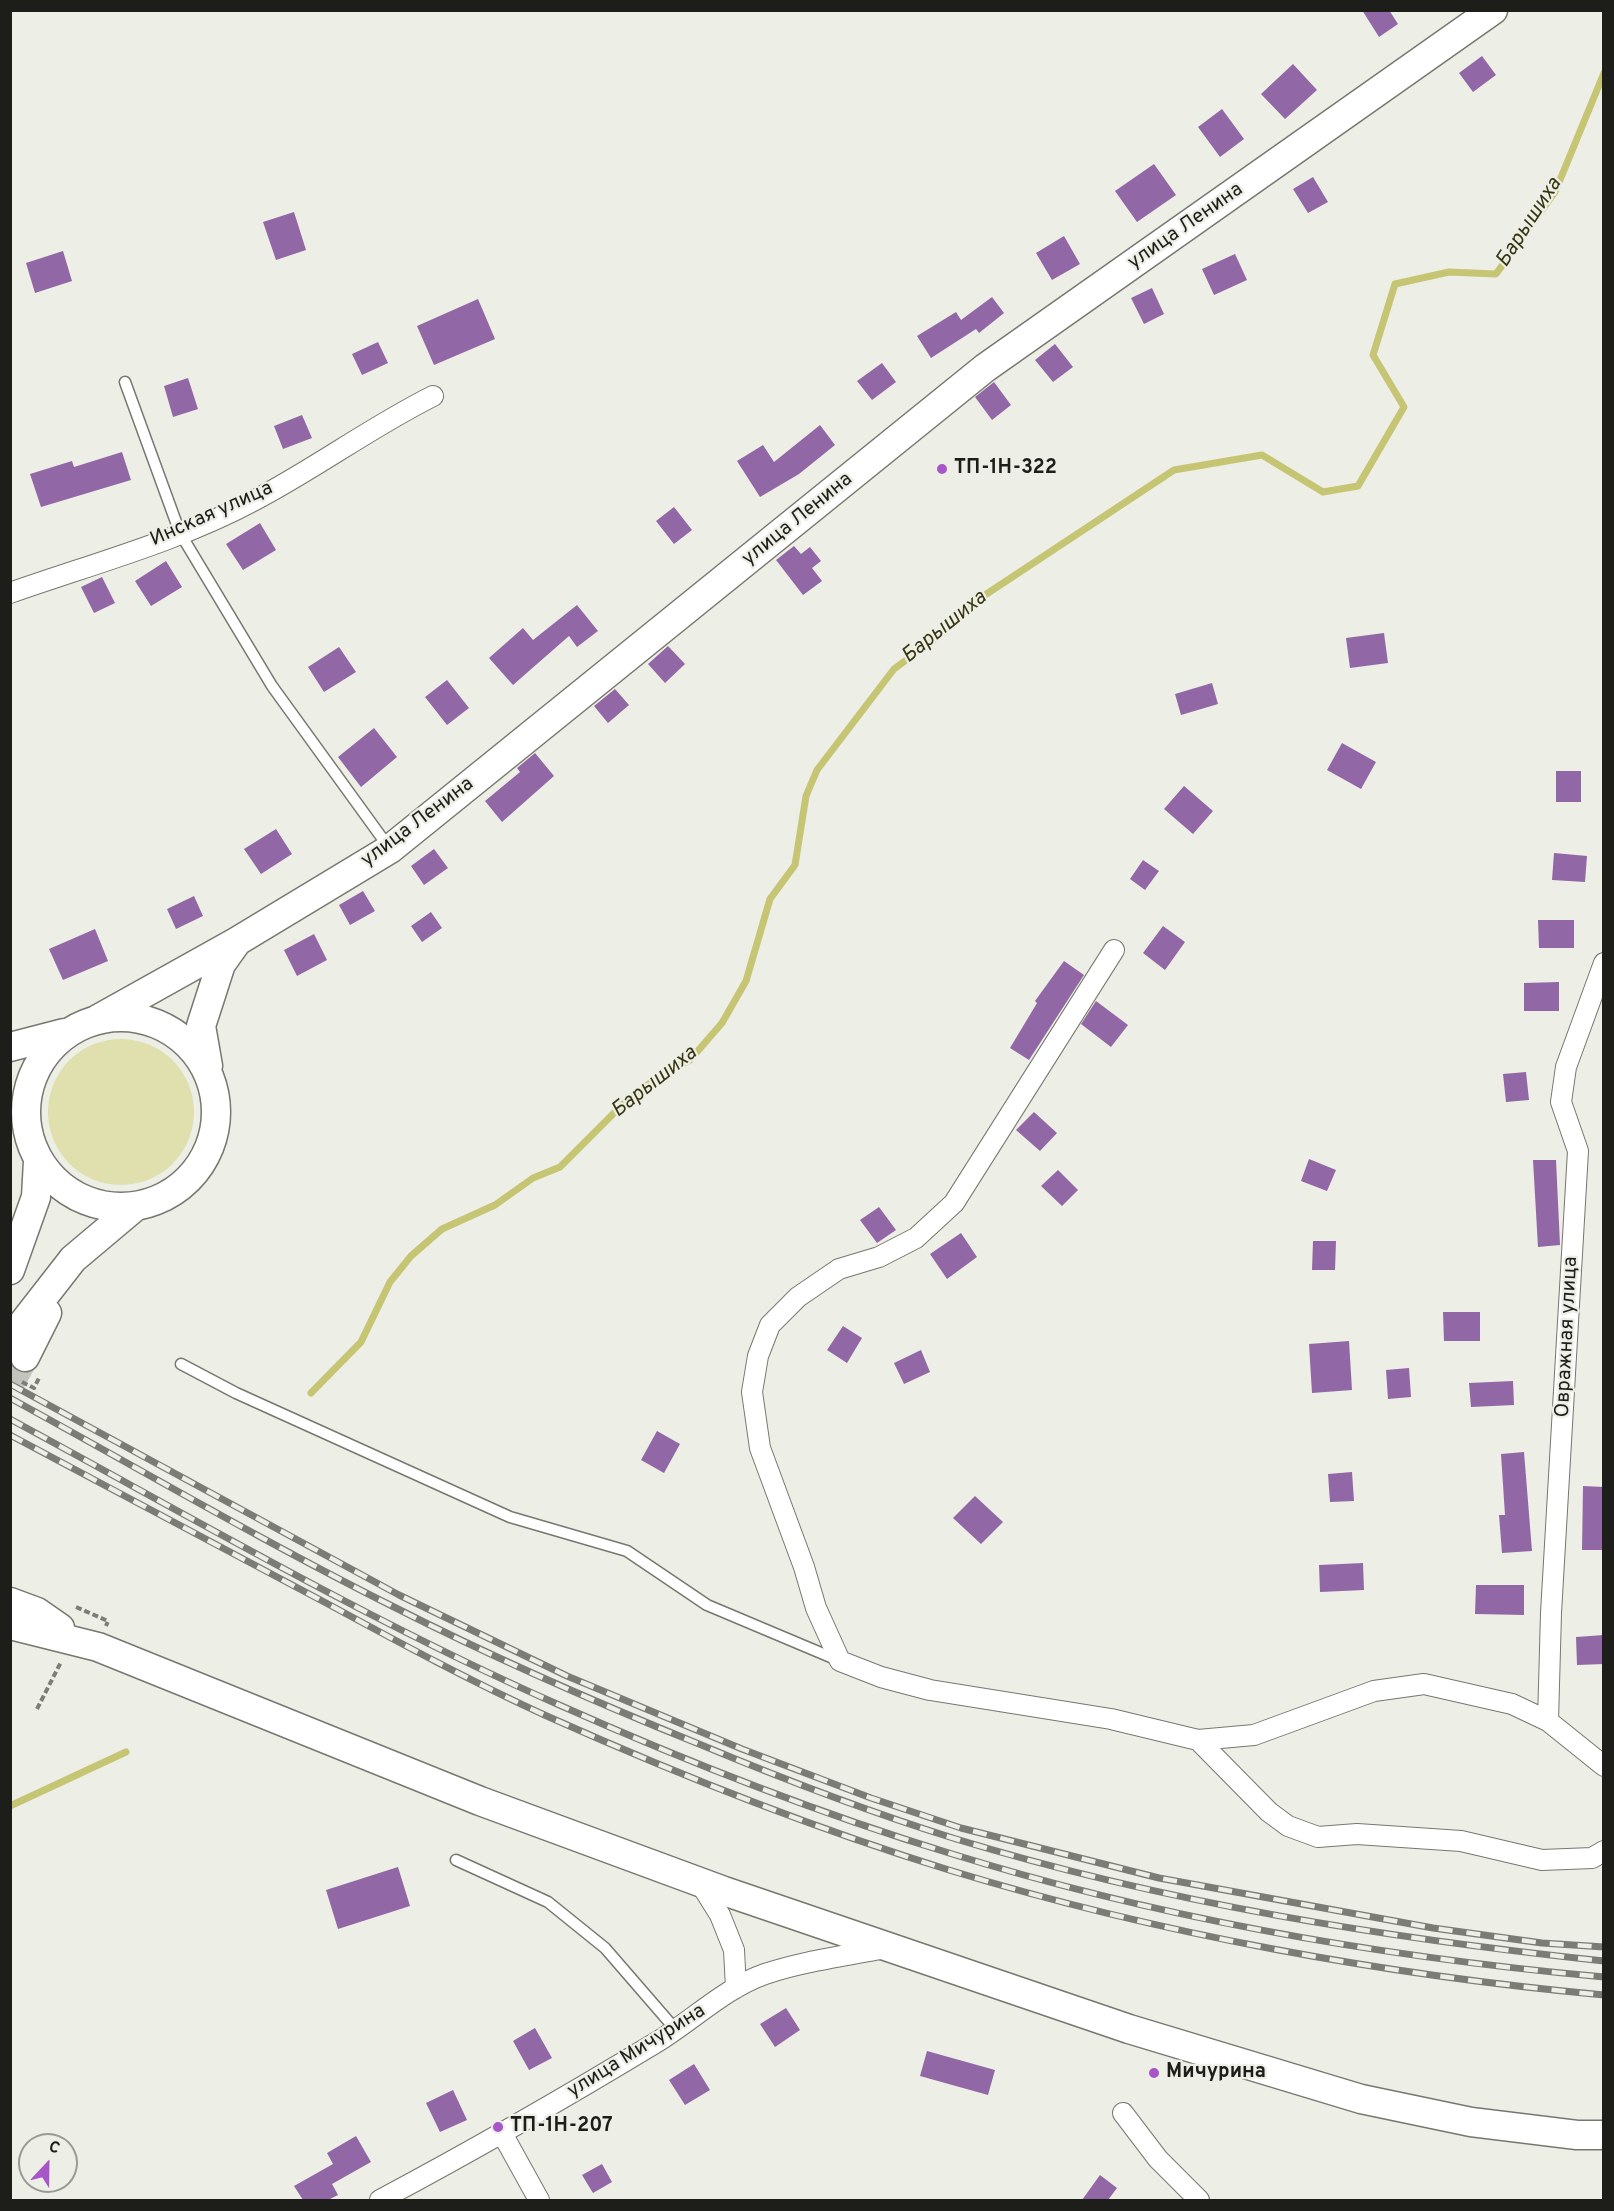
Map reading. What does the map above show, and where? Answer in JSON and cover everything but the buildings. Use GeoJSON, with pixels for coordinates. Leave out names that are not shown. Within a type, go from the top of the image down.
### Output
{"type":"FeatureCollection","features":[{"type":"Feature","properties":{"kind":"main road","name":"улица Ленина"},"geometry":{"type":"LineString","coordinates":[[98,1019],[236,942],[390,849],[985,368],[1493,10]]}},
{"type":"Feature","properties":{"kind":"main road"},"geometry":{"type":"LineString","coordinates":[[10,1109],[34,1153],[67,1191],[94,1204],[136,1206],[153,1203],[180,1188],[201,1166],[213,1139],[217,1106],[201,1026],[221,964],[236,942]]}},
{"type":"Feature","properties":{"kind":"main road"},"geometry":{"type":"LineString","coordinates":[[10,1047],[69,1031],[98,1019],[132,1017],[164,1026],[190,1046],[209,1074]]}},
{"type":"Feature","properties":{"kind":"main road"},"geometry":{"type":"LineString","coordinates":[[10,1270],[36,1197],[34,1153],[25,1114],[29,1084],[44,1055],[69,1031]]}},
{"type":"Feature","properties":{"kind":"main road"},"geometry":{"type":"LineString","coordinates":[[18,1349],[73,1259],[136,1206]]}},
{"type":"Feature","properties":{"kind":"main road"},"geometry":{"type":"LineString","coordinates":[[10,1594],[48,1633]]}},
{"type":"Feature","properties":{"kind":"main road"},"geometry":{"type":"LineString","coordinates":[[10,1602],[48,1633]]}},
{"type":"Feature","properties":{"kind":"main road"},"geometry":{"type":"LineString","coordinates":[[10,1624],[48,1633],[480,1801],[700,1883],[1129,2029],[1361,2099],[1471,2122],[1577,2135],[1604,2135]]}},
{"type":"Feature","properties":{"kind":"street","name":"Инская улица"},"geometry":{"type":"LineString","coordinates":[[10,593],[180,533],[255,500],[389,418],[433,396]]}},
{"type":"Feature","properties":{"kind":"street"},"geometry":{"type":"LineString","coordinates":[[1114,950],[954,1203],[916,1238],[879,1257],[838,1269],[798,1297],[770,1325],[758,1356],[752,1392],[760,1448],[804,1567],[816,1608],[840,1661],[881,1677],[930,1690],[1111,1719],[1198,1740],[1254,1735],[1374,1691],[1424,1684],[1512,1704],[1548,1721],[1604,1766]]}},
{"type":"Feature","properties":{"kind":"street","name":"Овражная улица"},"geometry":{"type":"LineString","coordinates":[[1548,1721],[1551,1613],[1578,1151],[1561,1102],[1566,1067],[1604,963]]}},
{"type":"Feature","properties":{"kind":"street"},"geometry":{"type":"LineString","coordinates":[[1198,1740],[1269,1812],[1288,1826],[1318,1837],[1357,1834],[1461,1841],[1542,1860],[1592,1858],[1604,1851]]}},
{"type":"Feature","properties":{"kind":"street"},"geometry":{"type":"LineString","coordinates":[[700,1883],[720,1915],[734,1950],[736,1988]]}},
{"type":"Feature","properties":{"kind":"street","name":"улица Мичурина"},"geometry":{"type":"LineString","coordinates":[[380,2200],[503,2135],[676,2030],[736,1988],[764,1974],[812,1962],[888,1948]]}},
{"type":"Feature","properties":{"kind":"street"},"geometry":{"type":"LineString","coordinates":[[1123,2113],[1158,2159],[1199,2200]]}},
{"type":"Feature","properties":{"kind":"street"},"geometry":{"type":"LineString","coordinates":[[503,2135],[539,2200]]}},
{"type":"Feature","properties":{"kind":"lane"},"geometry":{"type":"LineString","coordinates":[[125,382],[180,533],[272,686],[390,849]]}},
{"type":"Feature","properties":{"kind":"lane"},"geometry":{"type":"LineString","coordinates":[[181,1364],[236,1393],[510,1517],[627,1551],[707,1605],[840,1661]]}},
{"type":"Feature","properties":{"kind":"lane"},"geometry":{"type":"LineString","coordinates":[[10,1636],[48,1633]]}},
{"type":"Feature","properties":{"kind":"lane"},"geometry":{"type":"LineString","coordinates":[[456,1860],[548,1902],[605,1948],[676,2030]]}},
{"type":"Feature","properties":{"kind":"path"},"geometry":{"type":"LineString","coordinates":[[37,1709],[48,1633]]}},
{"type":"Feature","properties":{"kind":"green space"},"geometry":{"type":"Polygon","coordinates":[[[121,1039],[149,1044],[173,1060],[189,1084],[194,1112],[189,1140],[173,1164],[149,1180],[121,1185],[93,1180],[69,1164],[53,1140],[48,1112],[53,1084],[69,1060],[93,1044],[121,1039]]]}},
{"type":"Feature","properties":{"kind":"waterway","name":"Барышиха"},"geometry":{"type":"LineString","coordinates":[[311,1393],[361,1342],[390,1282],[411,1256],[442,1229],[495,1205],[533,1178],[560,1167],[625,1102],[662,1074],[690,1060],[722,1023],[746,981],[770,899],[795,865],[806,796],[817,770],[894,669],[936,638],[985,595],[1174,470],[1262,455],[1323,492],[1358,486],[1404,407],[1373,355],[1395,284],[1449,272],[1496,274],[1555,192],[1604,73]]}},
{"type":"Feature","properties":{"kind":"waterway","name":"Барышиха"},"geometry":{"type":"LineString","coordinates":[[10,1806],[126,1752]]}},
{"type":"Feature","properties":{"kind":"tunnel"},"geometry":{"type":"LineString","coordinates":[[10,1384],[25,1357]]}},
{"type":"Feature","properties":{"kind":"railway"},"geometry":{"type":"LineString","coordinates":[[10,1384],[399,1595],[567,1676],[742,1749],[871,1798],[961,1828],[1159,1878],[1433,1928],[1542,1943],[1604,1947]]}},
{"type":"Feature","properties":{"kind":"railway"},"geometry":{"type":"LineString","coordinates":[[10,1398],[297,1557],[469,1644],[545,1679],[762,1770],[923,1829],[1035,1862],[1196,1900],[1358,1929],[1604,1961]]}},
{"type":"Feature","properties":{"kind":"railway"},"geometry":{"type":"LineString","coordinates":[[10,1419],[281,1567],[487,1672],[653,1746],[849,1820],[949,1853],[1029,1876],[1191,1916],[1355,1946],[1521,1969],[1604,1977]]}},
{"type":"Feature","properties":{"kind":"railway"},"geometry":{"type":"LineString","coordinates":[[10,1435],[465,1677],[521,1704],[697,1780],[847,1837],[1028,1893],[1191,1932],[1356,1964],[1522,1987],[1604,1995]]}},
{"type":"Feature","properties":{"kind":"place","name":"ТП-1Н-322"},"geometry":{"type":"Point","coordinates":[942,469]}},
{"type":"Feature","properties":{"kind":"place","name":"Мичурина"},"geometry":{"type":"Point","coordinates":[1154,2073]}},
{"type":"Feature","properties":{"kind":"place","name":"ТП-1Н-207"},"geometry":{"type":"Point","coordinates":[498,2127]}}]}
